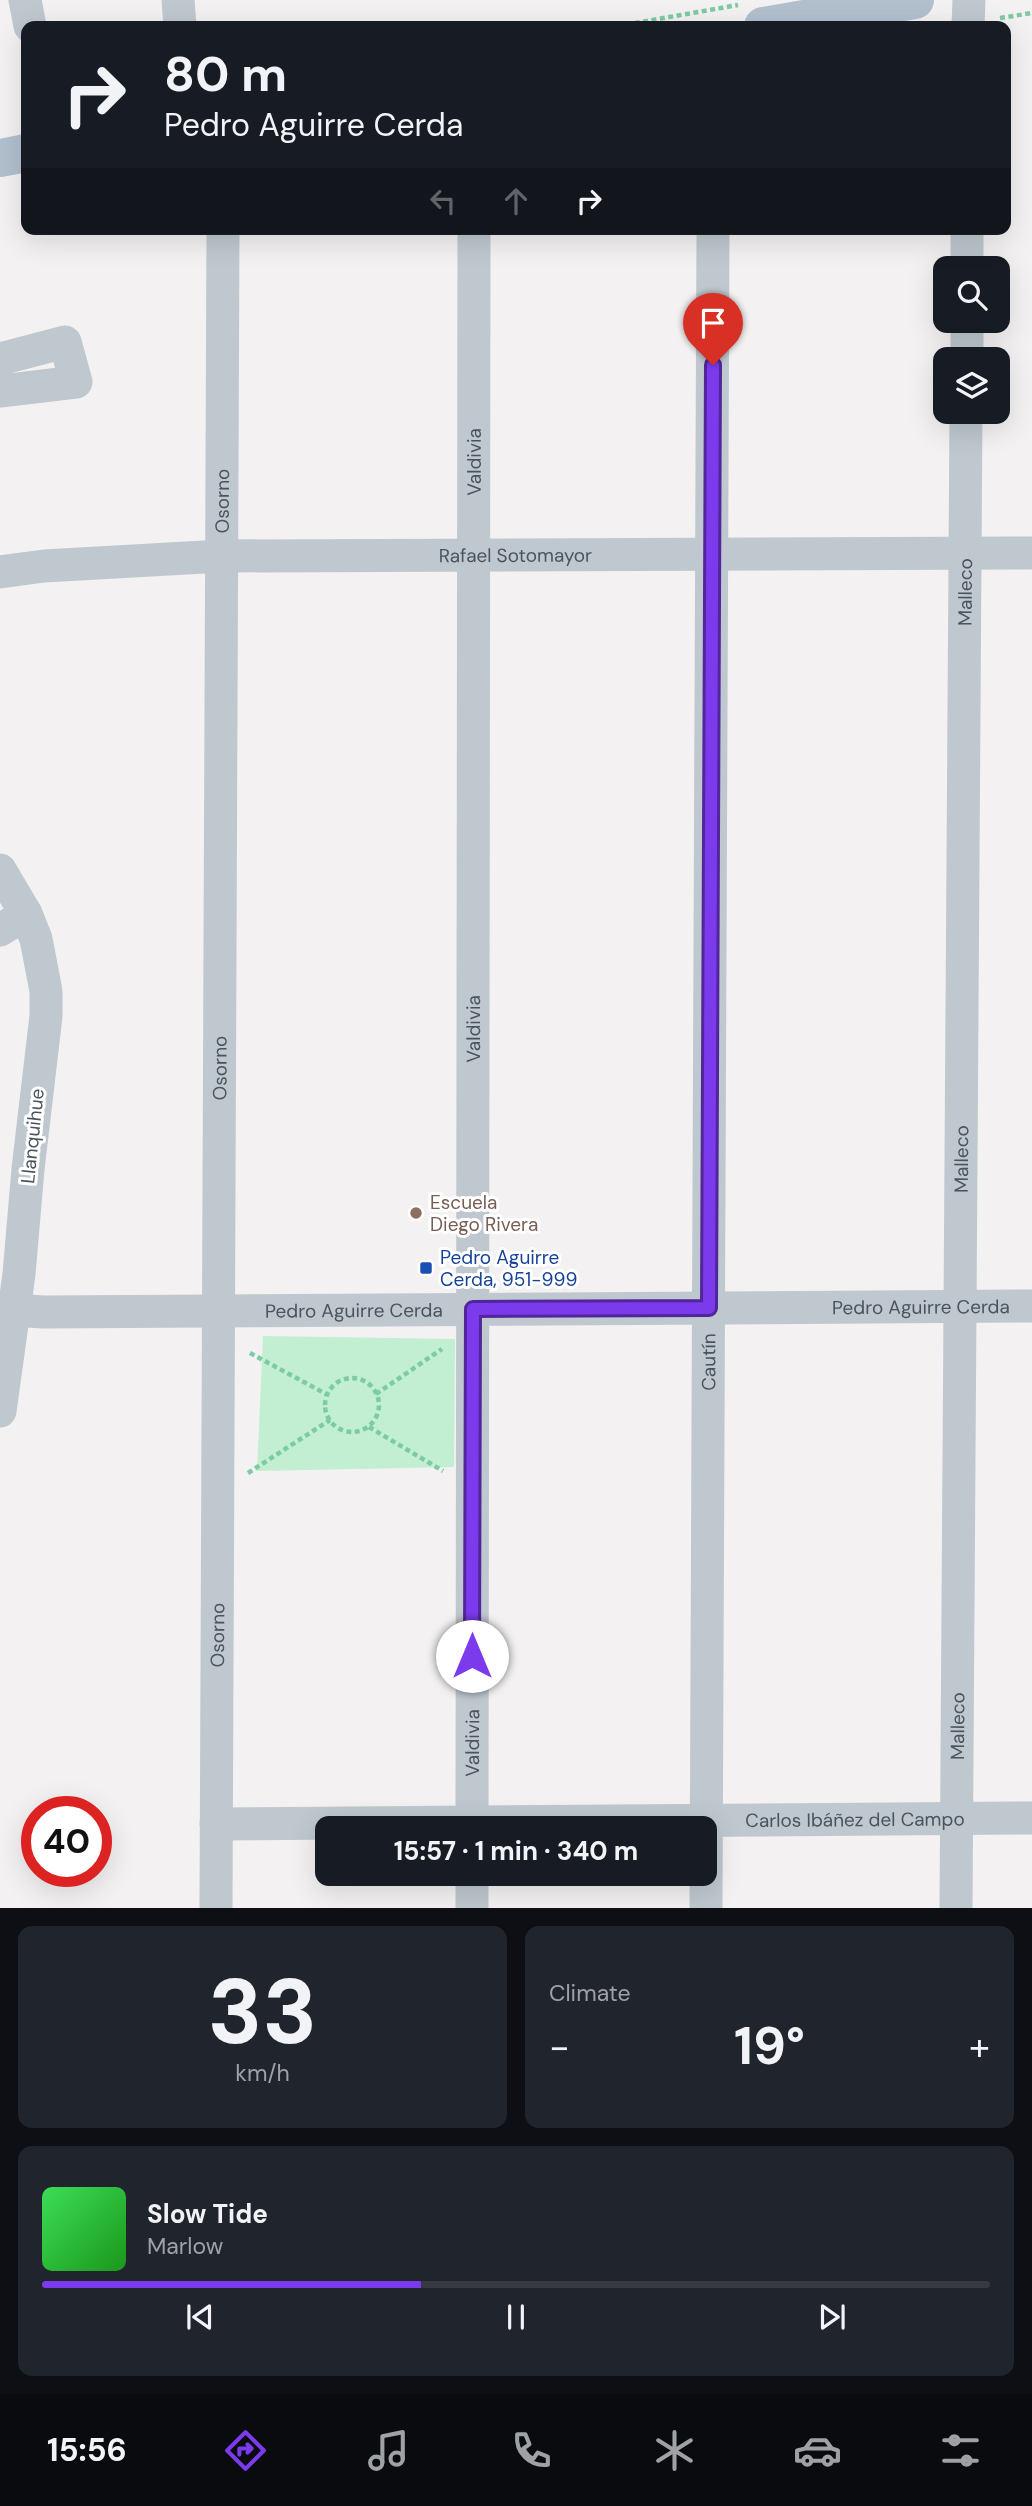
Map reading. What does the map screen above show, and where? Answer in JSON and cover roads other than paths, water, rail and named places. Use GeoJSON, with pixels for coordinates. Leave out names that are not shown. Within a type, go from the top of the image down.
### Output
{"type":"FeatureCollection","features":[{"type":"Feature","properties":{"kind":"main road"},"geometry":{"type":"LineString","coordinates":[[753,15],[915,0]]}},
{"type":"Feature","properties":{"kind":"main road"},"geometry":{"type":"LineString","coordinates":[[0,158],[21,154]]}},
{"type":"Feature","properties":{"kind":"street"},"geometry":{"type":"LineString","coordinates":[[25,0],[29,21]]}},
{"type":"Feature","properties":{"kind":"street"},"geometry":{"type":"LineString","coordinates":[[178,0],[180,21]]}},
{"type":"Feature","properties":{"kind":"street"},"geometry":{"type":"LineString","coordinates":[[968,21],[969,0]]}},
{"type":"Feature","properties":{"kind":"street","name":"Osorno"},"geometry":{"type":"LineString","coordinates":[[216,1908],[223,235]]}},
{"type":"Feature","properties":{"kind":"street","name":"Valdivia"},"geometry":{"type":"LineString","coordinates":[[472,1816],[474,235]]}},
{"type":"Feature","properties":{"kind":"street","name":"Cautín"},"geometry":{"type":"LineString","coordinates":[[707,1816],[713,235]]}},
{"type":"Feature","properties":{"kind":"street"},"geometry":{"type":"LineString","coordinates":[[967,235],[967,256]]}},
{"type":"Feature","properties":{"kind":"street"},"geometry":{"type":"LineString","coordinates":[[0,359],[65,342],[76,382],[0,391]]}},
{"type":"Feature","properties":{"kind":"street","name":"Malleco"},"geometry":{"type":"LineString","coordinates":[[956,1908],[966,424]]}},
{"type":"Feature","properties":{"kind":"street","name":"Rafael Sotomayor"},"geometry":{"type":"LineString","coordinates":[[0,572],[44,566],[222,556],[1032,553]]}},
{"type":"Feature","properties":{"kind":"street","name":"Llanquihue"},"geometry":{"type":"LineString","coordinates":[[0,870],[13,922],[42,965],[46,991],[46,1016],[0,1410]]}},
{"type":"Feature","properties":{"kind":"street","name":"Pedro Aguirre Cerda"},"geometry":{"type":"LineString","coordinates":[[13,1310],[219,1323],[472,1318],[709,1308],[1032,1306]]}},
{"type":"Feature","properties":{"kind":"street","name":"Carlos Ibáñez del Campo"},"geometry":{"type":"LineString","coordinates":[[717,1821],[1032,1818]]}},
{"type":"Feature","properties":{"kind":"street","name":"Carlos Ibáñez del Campo"},"geometry":{"type":"LineString","coordinates":[[216,1824],[315,1825]]}},
{"type":"Feature","properties":{"kind":"street"},"geometry":{"type":"LineString","coordinates":[[472,1886],[472,1908]]}},
{"type":"Feature","properties":{"kind":"street","name":"Cautín"},"geometry":{"type":"LineString","coordinates":[[706,1886],[706,1908]]}},
{"type":"Feature","properties":{"kind":"place","name":"Escuela Diego Rivera"},"geometry":{"type":"Point","coordinates":[416,1213]}},
{"type":"Feature","properties":{"kind":"place","name":"Pedro Aguirre Cerda, 951-999"},"geometry":{"type":"Point","coordinates":[426,1268]}}]}
